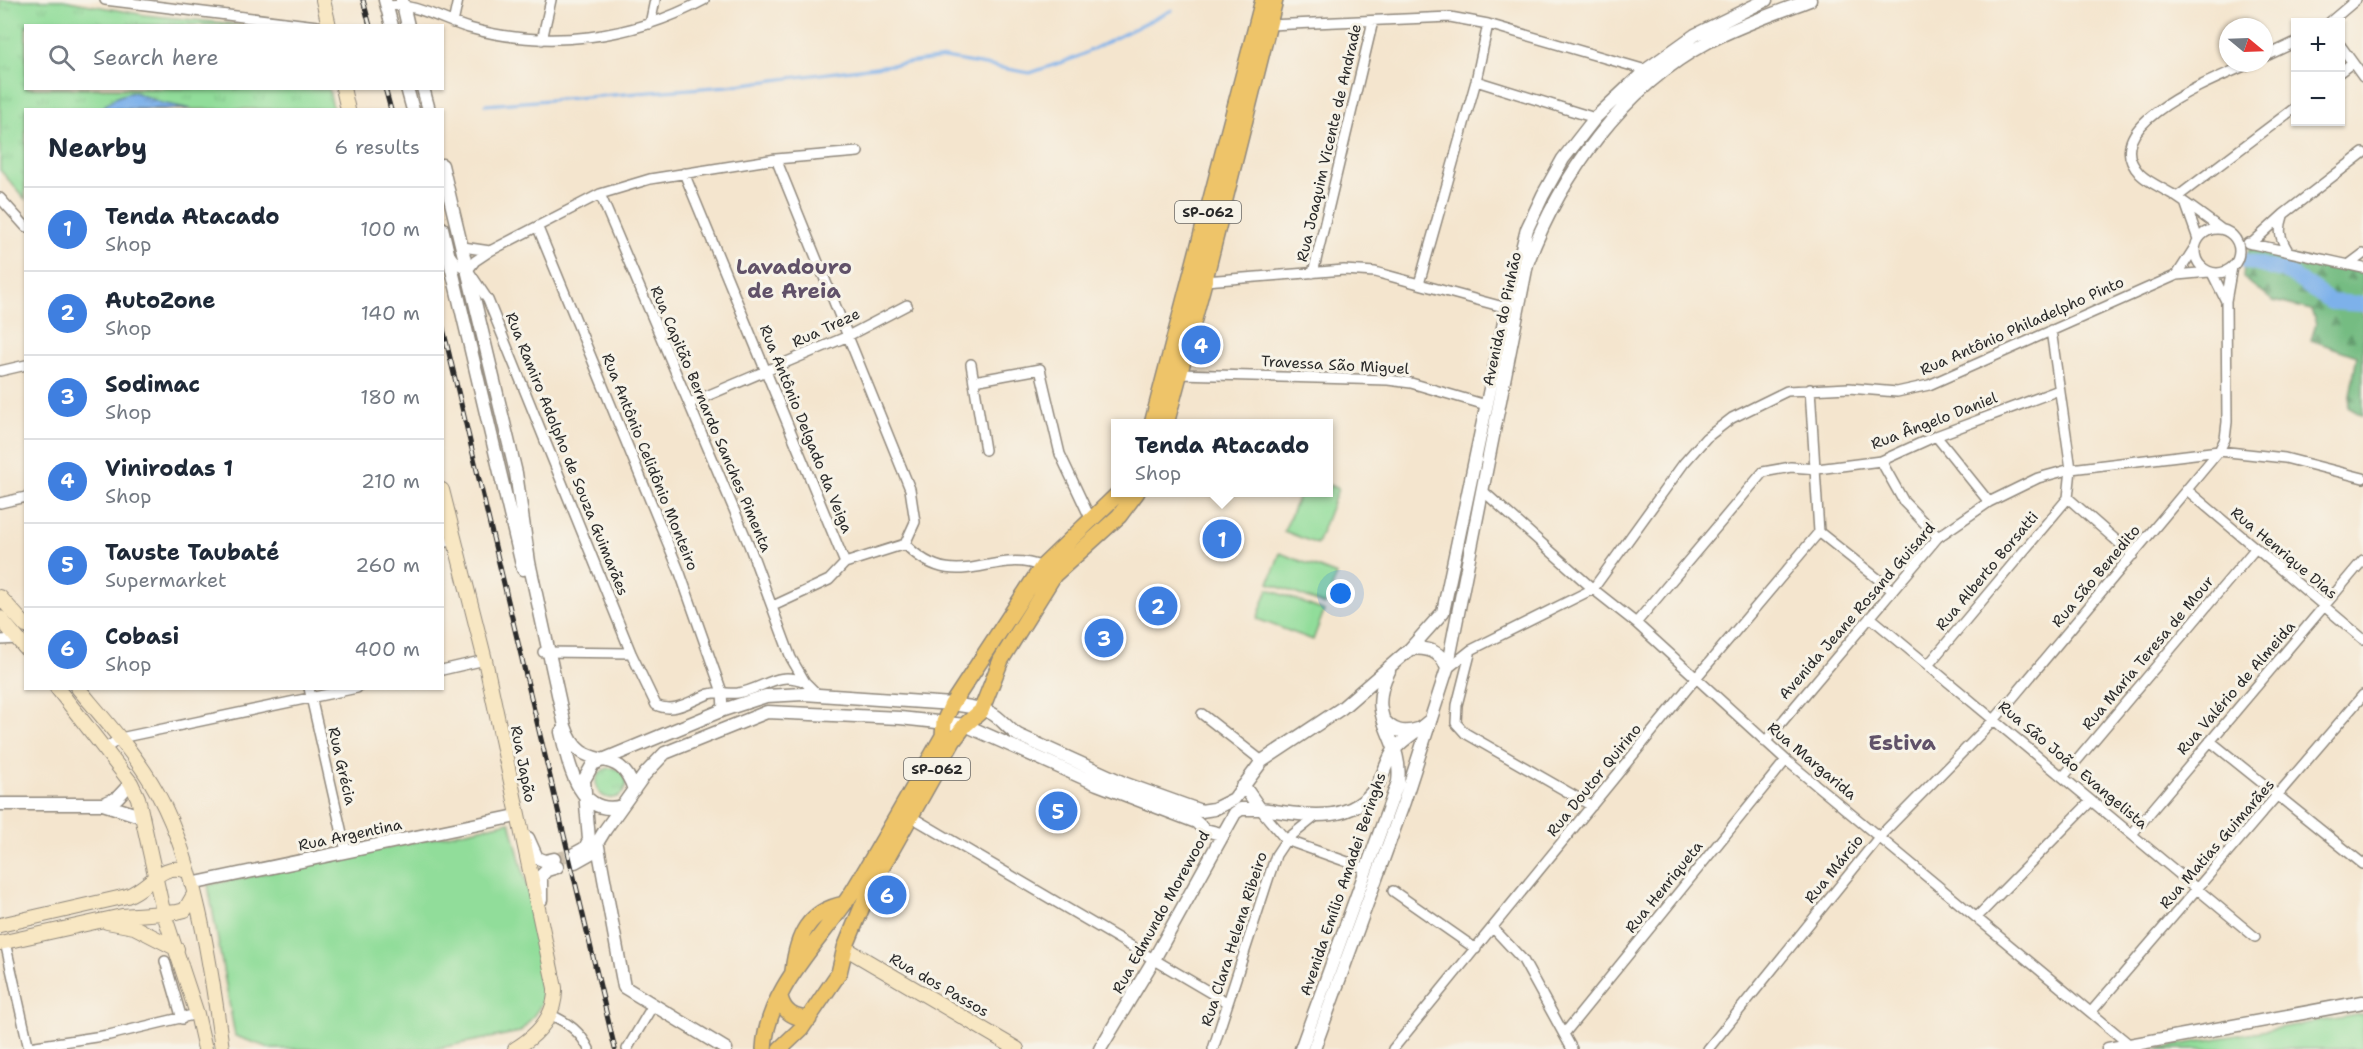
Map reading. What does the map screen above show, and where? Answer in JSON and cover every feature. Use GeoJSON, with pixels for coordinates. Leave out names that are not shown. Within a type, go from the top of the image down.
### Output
{"type":"FeatureCollection","features":[{"type":"Feature","properties":{"kind":"main road"},"geometry":{"type":"LineString","coordinates":[[323,0],[329,24]]}},
{"type":"Feature","properties":{"kind":"main road","name":"SP-062"},"geometry":{"type":"LineString","coordinates":[[1153,419],[1263,0]]}},
{"type":"Feature","properties":{"kind":"main road","name":"SP-062"},"geometry":{"type":"LineString","coordinates":[[1167,419],[1205,281],[1275,0]]}},
{"type":"Feature","properties":{"kind":"main road"},"geometry":{"type":"LineString","coordinates":[[343,90],[348,108]]}},
{"type":"Feature","properties":{"kind":"main road","name":"SP-062"},"geometry":{"type":"LineString","coordinates":[[764,1049],[780,997],[793,974],[844,904],[943,736],[944,722],[952,704],[1042,567],[1115,497]]}},
{"type":"Feature","properties":{"kind":"main road","name":"SP-062"},"geometry":{"type":"LineString","coordinates":[[780,1049],[809,1019],[839,973],[845,948],[868,890],[965,725],[987,712],[993,686],[1009,646],[1054,575],[1119,516],[1133,497]]}},
{"type":"Feature","properties":{"kind":"main road","name":"Rua Japão"},"geometry":{"type":"LineString","coordinates":[[444,505],[449,542],[485,660],[516,816],[544,931],[555,988],[555,1001],[551,1015]]}},
{"type":"Feature","properties":{"kind":"main road"},"geometry":{"type":"LineString","coordinates":[[0,597],[24,624]]}},
{"type":"Feature","properties":{"kind":"main road"},"geometry":{"type":"LineString","coordinates":[[0,618],[22,644]]}},
{"type":"Feature","properties":{"kind":"main road"},"geometry":{"type":"LineString","coordinates":[[971,676],[983,678],[993,686]]}},
{"type":"Feature","properties":{"kind":"main road"},"geometry":{"type":"LineString","coordinates":[[59,690],[131,783],[143,817],[154,879],[163,911],[206,1049]]}},
{"type":"Feature","properties":{"kind":"main road"},"geometry":{"type":"LineString","coordinates":[[80,690],[120,738],[152,784],[172,825],[190,884],[211,970],[222,1049]]}},
{"type":"Feature","properties":{"kind":"main road"},"geometry":{"type":"LineString","coordinates":[[0,925],[127,896],[141,891],[163,870],[172,867],[190,884]]}},
{"type":"Feature","properties":{"kind":"main road"},"geometry":{"type":"LineString","coordinates":[[3,942],[96,921],[185,910],[190,884]]}},
{"type":"Feature","properties":{"kind":"main road","name":"SP-062"},"geometry":{"type":"LineString","coordinates":[[793,974],[799,943],[813,918],[821,910],[844,904]]}},
{"type":"Feature","properties":{"kind":"main road"},"geometry":{"type":"LineString","coordinates":[[96,921],[134,927],[177,950]]}},
{"type":"Feature","properties":{"kind":"main road"},"geometry":{"type":"LineString","coordinates":[[812,948],[828,945],[845,948]]}},
{"type":"Feature","properties":{"kind":"main road","name":"Rua dos Passos"},"geometry":{"type":"LineString","coordinates":[[845,948],[1017,1049]]}},
{"type":"Feature","properties":{"kind":"main road"},"geometry":{"type":"LineString","coordinates":[[780,997],[786,1011],[794,1016],[809,1019]]}},
{"type":"Feature","properties":{"kind":"main road"},"geometry":{"type":"LineString","coordinates":[[515,1049],[531,1039],[551,1015]]}},
{"type":"Feature","properties":{"kind":"main road"},"geometry":{"type":"LineString","coordinates":[[198,1019],[216,1049]]}},
{"type":"Feature","properties":{"kind":"street"},"geometry":{"type":"LineString","coordinates":[[105,0],[301,24]]}},
{"type":"Feature","properties":{"kind":"street"},"geometry":{"type":"LineString","coordinates":[[453,23],[458,0]]}},
{"type":"Feature","properties":{"kind":"street"},"geometry":{"type":"LineString","coordinates":[[542,40],[551,0]]}},
{"type":"Feature","properties":{"kind":"street"},"geometry":{"type":"LineString","coordinates":[[650,24],[655,0]]}},
{"type":"Feature","properties":{"kind":"street"},"geometry":{"type":"LineString","coordinates":[[391,24],[386,3],[402,2],[453,23],[494,35],[542,40],[588,38],[650,24],[678,14],[704,0]]}},
{"type":"Feature","properties":{"kind":"street"},"geometry":{"type":"LineString","coordinates":[[1201,811],[1228,804],[1262,761],[1342,708],[1410,649],[1438,621],[1446,602],[1507,308],[1527,229],[1563,159],[1595,118],[1646,70],[1695,35],[1766,0]]}},
{"type":"Feature","properties":{"kind":"street","name":"Avenida do Pinhão"},"geometry":{"type":"LineString","coordinates":[[1446,669],[1484,491],[1527,264],[1539,232],[1576,168],[1622,108],[1708,42],[1810,0]]}},
{"type":"Feature","properties":{"kind":"street"},"geometry":{"type":"LineString","coordinates":[[2335,18],[2356,0]]}},
{"type":"Feature","properties":{"kind":"street"},"geometry":{"type":"LineString","coordinates":[[402,2],[408,24]]}},
{"type":"Feature","properties":{"kind":"street"},"geometry":{"type":"LineString","coordinates":[[1269,25],[1450,17],[1488,24],[1646,70]]}},
{"type":"Feature","properties":{"kind":"street","name":"Rua Joaquim Vicente de Andrade"},"geometry":{"type":"LineString","coordinates":[[1314,273],[1373,21]]}},
{"type":"Feature","properties":{"kind":"street"},"geometry":{"type":"LineString","coordinates":[[1419,284],[1476,81],[1488,24]]}},
{"type":"Feature","properties":{"kind":"street"},"geometry":{"type":"LineString","coordinates":[[2273,53],[2291,44]]}},
{"type":"Feature","properties":{"kind":"street"},"geometry":{"type":"LineString","coordinates":[[2345,52],[2363,77]]}},
{"type":"Feature","properties":{"kind":"street"},"geometry":{"type":"LineString","coordinates":[[2345,68],[2352,63]]}},
{"type":"Feature","properties":{"kind":"street"},"geometry":{"type":"LineString","coordinates":[[2233,72],[2161,108],[2137,129],[2131,154],[2135,166],[2141,175],[2236,240],[2363,267]]}},
{"type":"Feature","properties":{"kind":"street"},"geometry":{"type":"LineString","coordinates":[[1476,81],[1595,118]]}},
{"type":"Feature","properties":{"kind":"street"},"geometry":{"type":"LineString","coordinates":[[408,90],[412,108]]}},
{"type":"Feature","properties":{"kind":"street"},"geometry":{"type":"LineString","coordinates":[[424,90],[428,108]]}},
{"type":"Feature","properties":{"kind":"street"},"geometry":{"type":"LineString","coordinates":[[2176,197],[2291,109]]}},
{"type":"Feature","properties":{"kind":"street"},"geometry":{"type":"LineString","coordinates":[[468,270],[475,261],[490,251],[600,194],[650,179],[684,173],[776,159],[858,152]]}},
{"type":"Feature","properties":{"kind":"street"},"geometry":{"type":"LineString","coordinates":[[2251,244],[2284,214],[2363,153]]}},
{"type":"Feature","properties":{"kind":"street"},"geometry":{"type":"LineString","coordinates":[[773,606],[829,580],[845,563],[905,544],[915,522],[910,489],[846,337],[776,159]]}},
{"type":"Feature","properties":{"kind":"street"},"geometry":{"type":"LineString","coordinates":[[444,173],[516,473],[545,652],[565,726],[575,748],[589,757],[618,764],[627,771],[634,790]]}},
{"type":"Feature","properties":{"kind":"street","name":"Rua Antônio Delgado da Veiga"},"geometry":{"type":"LineString","coordinates":[[684,173],[845,563]]}},
{"type":"Feature","properties":{"kind":"street","name":"Rua Capitão Bernardo Sanches Pimenta"},"geometry":{"type":"LineString","coordinates":[[600,194],[690,403],[773,606],[791,658],[805,682],[818,695]]}},
{"type":"Feature","properties":{"kind":"street"},"geometry":{"type":"LineString","coordinates":[[0,198],[24,225]]}},
{"type":"Feature","properties":{"kind":"street"},"geometry":{"type":"LineString","coordinates":[[2186,204],[2199,264],[2211,272],[2221,273],[2232,267]]}},
{"type":"Feature","properties":{"kind":"street"},"geometry":{"type":"LineString","coordinates":[[2284,214],[2279,229],[2281,240],[2288,251]]}},
{"type":"Feature","properties":{"kind":"street","name":"Rua Antônio Celidônio Monteiro"},"geometry":{"type":"LineString","coordinates":[[538,228],[680,573],[722,692],[723,711]]}},
{"type":"Feature","properties":{"kind":"street"},"geometry":{"type":"LineString","coordinates":[[2177,275],[2196,243],[2208,230],[2221,229]]}},
{"type":"Feature","properties":{"kind":"street"},"geometry":{"type":"LineString","coordinates":[[444,236],[545,652],[574,782],[584,793],[603,806],[622,806]]}},
{"type":"Feature","properties":{"kind":"street"},"geometry":{"type":"LineString","coordinates":[[2219,452],[2225,439],[2228,422],[2226,301],[2232,267],[2239,254],[2236,240]]}},
{"type":"Feature","properties":{"kind":"street"},"geometry":{"type":"LineString","coordinates":[[463,246],[490,251]]}},
{"type":"Feature","properties":{"kind":"street","name":"Rua Ramiro Adolpho de Souza Guimarães"},"geometry":{"type":"LineString","coordinates":[[448,252],[456,263],[468,270],[488,300],[631,653],[656,705],[669,710],[711,694],[739,693],[781,677]]}},
{"type":"Feature","properties":{"kind":"street"},"geometry":{"type":"LineString","coordinates":[[2351,263],[2363,255]]}},
{"type":"Feature","properties":{"kind":"street"},"geometry":{"type":"LineString","coordinates":[[1205,281],[1344,270],[1375,272],[1507,308]]}},
{"type":"Feature","properties":{"kind":"street"},"geometry":{"type":"LineString","coordinates":[[2211,272],[2226,301]]}},
{"type":"Feature","properties":{"kind":"street","name":"Rua Antônio Philadelpho Pinto"},"geometry":{"type":"LineString","coordinates":[[1446,669],[1472,650],[1593,589],[1684,463],[1706,438],[1732,418],[1765,399],[1787,391],[1810,389],[1897,392],[1929,385],[2177,275],[2211,272]]}},
{"type":"Feature","properties":{"kind":"street","name":"Rua Treze"},"geometry":{"type":"LineString","coordinates":[[690,403],[846,337],[907,305]]}},
{"type":"Feature","properties":{"kind":"street"},"geometry":{"type":"LineString","coordinates":[[2051,330],[2071,469],[2068,498],[2133,555]]}},
{"type":"Feature","properties":{"kind":"street"},"geometry":{"type":"LineString","coordinates":[[971,364],[985,450]]}},
{"type":"Feature","properties":{"kind":"street"},"geometry":{"type":"LineString","coordinates":[[0,371],[24,365]]}},
{"type":"Feature","properties":{"kind":"street"},"geometry":{"type":"LineString","coordinates":[[974,381],[1040,369],[1060,454],[1091,520]]}},
{"type":"Feature","properties":{"kind":"street","name":"Travessa São Miguel"},"geometry":{"type":"LineString","coordinates":[[1179,374],[1388,380],[1411,383],[1486,405]]}},
{"type":"Feature","properties":{"kind":"street"},"geometry":{"type":"LineString","coordinates":[[1810,389],[1820,532],[1892,590]]}},
{"type":"Feature","properties":{"kind":"street","name":"Rua Ângelo Daniel"},"geometry":{"type":"LineString","coordinates":[[1636,622],[1762,472],[1791,467],[1817,469],[1881,461],[1936,436],[2059,390]]}},
{"type":"Feature","properties":{"kind":"street"},"geometry":{"type":"LineString","coordinates":[[1936,436],[1989,502]]}},
{"type":"Feature","properties":{"kind":"street","name":"Avenida Jeane Rosand Guisard"},"geometry":{"type":"LineString","coordinates":[[1765,742],[1938,537],[1989,502],[2038,478],[2071,469],[2219,452],[2285,458],[2363,477]]}},
{"type":"Feature","properties":{"kind":"street","name":"Rua São Benedito"},"geometry":{"type":"LineString","coordinates":[[1995,719],[2219,452]]}},
{"type":"Feature","properties":{"kind":"street"},"geometry":{"type":"LineString","coordinates":[[1881,461],[1904,502],[1938,537]]}},
{"type":"Feature","properties":{"kind":"street","name":"Rua Henrique Dias"},"geometry":{"type":"LineString","coordinates":[[2187,490],[2363,639]]}},
{"type":"Feature","properties":{"kind":"street","name":"Rua Margarida"},"geometry":{"type":"LineString","coordinates":[[1484,491],[1593,589],[1636,622],[1765,742],[2092,1011],[2130,1045]]}},
{"type":"Feature","properties":{"kind":"street"},"geometry":{"type":"LineString","coordinates":[[0,503],[24,497]]}},
{"type":"Feature","properties":{"kind":"street","name":"Rua Alberto Borsatti"},"geometry":{"type":"LineString","coordinates":[[1929,664],[2068,498]]}},
{"type":"Feature","properties":{"kind":"street","name":"Rua Doutor Quirino"},"geometry":{"type":"LineString","coordinates":[[1393,1049],[1494,929],[1696,678],[1820,532]]}},
{"type":"Feature","properties":{"kind":"street"},"geometry":{"type":"LineString","coordinates":[[905,544],[916,556],[948,571],[1022,562],[1042,567]]}},
{"type":"Feature","properties":{"kind":"street","name":"Rua Maria Teresa de Mour"},"geometry":{"type":"LineString","coordinates":[[2064,777],[2255,549]]}},
{"type":"Feature","properties":{"kind":"street","name":"Rua Valério de Almeida"},"geometry":{"type":"LineString","coordinates":[[2132,834],[2326,607],[2363,560]]}},
{"type":"Feature","properties":{"kind":"street","name":"Rua São João Evangelista"},"geometry":{"type":"LineString","coordinates":[[1870,617],[2255,937]]}},
{"type":"Feature","properties":{"kind":"street"},"geometry":{"type":"LineString","coordinates":[[0,640],[22,644]]}},
{"type":"Feature","properties":{"kind":"street"},"geometry":{"type":"LineString","coordinates":[[1314,1049],[1434,716],[1446,669],[1438,654],[1429,649],[1410,649]]}},
{"type":"Feature","properties":{"kind":"street"},"geometry":{"type":"LineString","coordinates":[[1472,650],[1457,705],[1456,723],[1465,733],[1592,806]]}},
{"type":"Feature","properties":{"kind":"street"},"geometry":{"type":"LineString","coordinates":[[545,652],[631,653]]}},
{"type":"Feature","properties":{"kind":"street"},"geometry":{"type":"LineString","coordinates":[[791,658],[781,677],[790,677],[805,682]]}},
{"type":"Feature","properties":{"kind":"street"},"geometry":{"type":"LineString","coordinates":[[444,670],[485,660]]}},
{"type":"Feature","properties":{"kind":"street","name":"Avenida Emílio Amadei Beringhs"},"geometry":{"type":"LineString","coordinates":[[1301,1049],[1398,782],[1395,749],[1381,716],[1380,694],[1394,662]]}},
{"type":"Feature","properties":{"kind":"street"},"geometry":{"type":"LineString","coordinates":[[105,749],[120,738],[310,693],[338,690]]}},
{"type":"Feature","properties":{"kind":"street","name":"Rua Grécia"},"geometry":{"type":"LineString","coordinates":[[310,693],[346,851]]}},
{"type":"Feature","properties":{"kind":"street"},"geometry":{"type":"LineString","coordinates":[[813,713],[819,703],[818,695]]}},
{"type":"Feature","properties":{"kind":"street"},"geometry":{"type":"LineString","coordinates":[[818,695],[858,700],[952,704],[987,712],[1006,728],[1126,784],[1218,816],[1223,832],[1205,830],[1196,822],[1096,784],[965,725],[850,715],[760,713],[665,753],[656,761],[622,806],[591,853],[574,858],[585,848],[589,840],[584,780],[588,771],[600,759],[766,696],[818,695]]}},
{"type":"Feature","properties":{"kind":"street","name":"Rua Matias Guimarães"},"geometry":{"type":"LineString","coordinates":[[2092,1011],[2363,695]]}},
{"type":"Feature","properties":{"kind":"street"},"geometry":{"type":"LineString","coordinates":[[850,715],[850,705],[858,700]]}},
{"type":"Feature","properties":{"kind":"street"},"geometry":{"type":"LineString","coordinates":[[1202,714],[1262,761]]}},
{"type":"Feature","properties":{"kind":"street"},"geometry":{"type":"LineString","coordinates":[[1381,716],[1390,727],[1400,732],[1422,728]]}},
{"type":"Feature","properties":{"kind":"street"},"geometry":{"type":"LineString","coordinates":[[1260,809],[1316,816],[1345,813],[1366,798],[1377,786],[1395,749],[1434,716]]}},
{"type":"Feature","properties":{"kind":"street","name":"Rua Márcio"},"geometry":{"type":"LineString","coordinates":[[1708,1049],[1880,836],[1995,719]]}},
{"type":"Feature","properties":{"kind":"street"},"geometry":{"type":"LineString","coordinates":[[2210,741],[2363,864]]}},
{"type":"Feature","properties":{"kind":"street","name":"Rua Henriqueta"},"geometry":{"type":"LineString","coordinates":[[1564,1034],[1786,760]]}},
{"type":"Feature","properties":{"kind":"street"},"geometry":{"type":"LineString","coordinates":[[510,780],[532,852],[537,858],[556,863],[541,876],[539,885],[544,931]]}},
{"type":"Feature","properties":{"kind":"street"},"geometry":{"type":"LineString","coordinates":[[103,804],[117,798],[131,783]]}},
{"type":"Feature","properties":{"kind":"street"},"geometry":{"type":"LineString","coordinates":[[1242,787],[1246,789],[1286,840],[1367,869]]}},
{"type":"Feature","properties":{"kind":"street"},"geometry":{"type":"LineString","coordinates":[[1977,917],[2091,801]]}},
{"type":"Feature","properties":{"kind":"street"},"geometry":{"type":"LineString","coordinates":[[0,804],[103,804],[143,817]]}},
{"type":"Feature","properties":{"kind":"street","name":"Rua Edmundo Morewood"},"geometry":{"type":"LineString","coordinates":[[1100,1049],[1153,961],[1223,832],[1238,810],[1260,809]]}},
{"type":"Feature","properties":{"kind":"street","name":"Rua Argentina"},"geometry":{"type":"LineString","coordinates":[[190,884],[516,816]]}},
{"type":"Feature","properties":{"kind":"street"},"geometry":{"type":"LineString","coordinates":[[910,816],[1153,961],[1228,1003]]}},
{"type":"Feature","properties":{"kind":"street"},"geometry":{"type":"LineString","coordinates":[[1286,840],[1316,816]]}},
{"type":"Feature","properties":{"kind":"street","name":"Rua Clara Helena Ribeiro"},"geometry":{"type":"LineString","coordinates":[[1213,1049],[1276,855],[1286,840]]}},
{"type":"Feature","properties":{"kind":"street"},"geometry":{"type":"LineString","coordinates":[[597,841],[624,987],[726,1049]]}},
{"type":"Feature","properties":{"kind":"street"},"geometry":{"type":"LineString","coordinates":[[1393,891],[1476,949]]}},
{"type":"Feature","properties":{"kind":"street"},"geometry":{"type":"LineString","coordinates":[[1494,929],[1523,960],[1572,1049]]}},
{"type":"Feature","properties":{"kind":"street"},"geometry":{"type":"LineString","coordinates":[[3,942],[29,1048],[109,1035],[182,1019],[198,1019]]}},
{"type":"Feature","properties":{"kind":"street"},"geometry":{"type":"LineString","coordinates":[[165,961],[182,1019]]}},
{"type":"Feature","properties":{"kind":"street"},"geometry":{"type":"LineString","coordinates":[[2108,1049],[2363,1002]]}},
{"type":"Feature","properties":{"kind":"street"},"geometry":{"type":"LineString","coordinates":[[627,1049],[653,1005]]}},
{"type":"Feature","properties":{"kind":"street"},"geometry":{"type":"LineString","coordinates":[[551,1015],[567,1022],[582,1035],[589,1049]]}},
{"type":"Feature","properties":{"kind":"green space"},"geometry":{"type":"Polygon","coordinates":[[[0,0],[63,0],[145,15],[235,24],[24,24],[24,90],[329,90],[333,108],[24,108],[24,198],[0,170],[0,0]]]}},
{"type":"Feature","properties":{"kind":"green space"},"geometry":{"type":"Polygon","coordinates":[[[2250,247],[2363,273],[2363,416],[2348,407],[2357,356],[2311,340],[2316,324],[2311,310],[2273,301],[2243,278],[2244,262],[2250,247]]]}},
{"type":"Feature","properties":{"kind":"green space"},"geometry":{"type":"Polygon","coordinates":[[[1333,487],[1338,489],[1317,544],[1284,531],[1298,497],[1333,497],[1333,487]]]}},
{"type":"Feature","properties":{"kind":"green space"},"geometry":{"type":"Polygon","coordinates":[[[1280,553],[1337,575],[1325,605],[1269,583],[1280,553]]]}},
{"type":"Feature","properties":{"kind":"green space"},"geometry":{"type":"Polygon","coordinates":[[[1268,589],[1324,611],[1313,640],[1257,619],[1268,589]]]}},
{"type":"Feature","properties":{"kind":"green space"},"geometry":{"type":"Polygon","coordinates":[[[611,768],[622,772],[626,783],[622,794],[611,798],[600,794],[596,783],[600,772],[611,768]]]}},
{"type":"Feature","properties":{"kind":"green space"},"geometry":{"type":"Polygon","coordinates":[[[510,822],[548,966],[548,986],[542,1002],[520,1032],[434,1049],[272,1049],[235,1036],[208,885],[510,822]]]}},
{"type":"Feature","properties":{"kind":"green space"},"geometry":{"type":"Polygon","coordinates":[[[2363,1014],[2363,1049],[2154,1049],[2363,1014]]]}},
{"type":"Feature","properties":{"kind":"water"},"geometry":{"type":"Polygon","coordinates":[[[134,92],[161,103],[186,108],[103,108],[124,94],[134,92]]]}},
{"type":"Feature","properties":{"kind":"waterway"},"geometry":{"type":"LineString","coordinates":[[485,105],[728,86],[945,58],[1030,73],[1077,57],[1172,10]]}},
{"type":"Feature","properties":{"kind":"waterway"},"geometry":{"type":"LineString","coordinates":[[2246,261],[2289,273],[2331,302],[2363,304]]}},
{"type":"Feature","properties":{"kind":"tunnel"},"geometry":{"type":"LineString","coordinates":[[554,859],[574,854]]}},
{"type":"Feature","properties":{"kind":"railway"},"geometry":{"type":"LineString","coordinates":[[363,0],[369,24]]}},
{"type":"Feature","properties":{"kind":"railway"},"geometry":{"type":"LineString","coordinates":[[386,90],[390,108]]}},
{"type":"Feature","properties":{"kind":"railway"},"geometry":{"type":"LineString","coordinates":[[444,332],[615,1049]]}},
{"type":"Feature","properties":{"kind":"place","name":"Vinirodas 1"},"geometry":{"type":"Point","coordinates":[1201,345]}},
{"type":"Feature","properties":{"kind":"place","name":"Tenda Atacado"},"geometry":{"type":"Point","coordinates":[1222,539]}},
{"type":"Feature","properties":{"kind":"place","name":"AutoZone"},"geometry":{"type":"Point","coordinates":[1158,606]}},
{"type":"Feature","properties":{"kind":"place","name":"Sodimac"},"geometry":{"type":"Point","coordinates":[1104,638]}},
{"type":"Feature","properties":{"kind":"place","name":"Tauste Taubaté"},"geometry":{"type":"Point","coordinates":[1058,811]}},
{"type":"Feature","properties":{"kind":"place","name":"Cobasi"},"geometry":{"type":"Point","coordinates":[887,895]}},
{"type":"Feature","properties":{"kind":"district","name":"Lavadouro de Areia"},"geometry":{"type":"Point","coordinates":[794,279]}},
{"type":"Feature","properties":{"kind":"district","name":"Estiva"},"geometry":{"type":"Point","coordinates":[1902,743]}}]}
